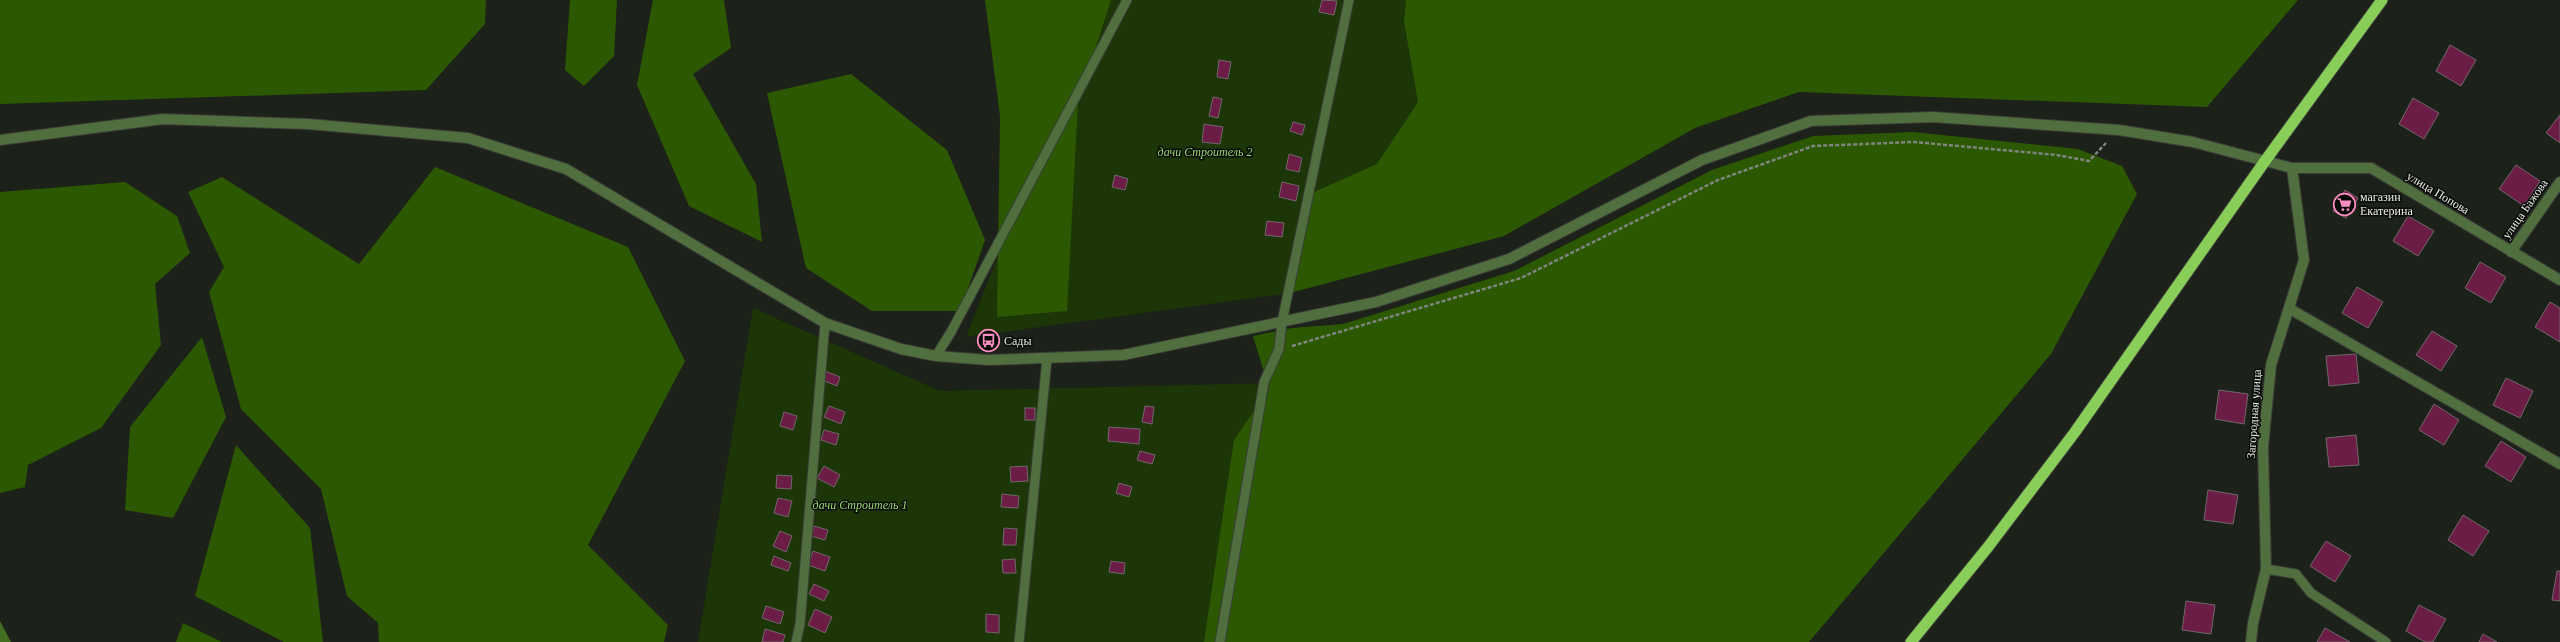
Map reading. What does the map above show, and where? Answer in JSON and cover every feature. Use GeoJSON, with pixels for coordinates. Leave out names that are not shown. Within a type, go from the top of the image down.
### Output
{"type":"FeatureCollection","features":[{"type":"Feature","properties":{"kind":"highway"},"geometry":{"type":"LineString","coordinates":[[1911,642],[1988,548],[2075,432],[2265,161],[2329,76],[2382,0]]}},
{"type":"Feature","properties":{"kind":"street","name":"улица Попова"},"geometry":{"type":"LineString","coordinates":[[0,140],[163,119],[308,124],[468,138],[566,169],[825,323],[866,339],[936,356],[989,360],[1123,355],[1376,302],[1509,259],[1702,160],[1811,120],[1933,117],[2119,130],[2193,142],[2292,168],[2371,168],[2560,280]]}},
{"type":"Feature","properties":{"kind":"street","name":"Загородная улица"},"geometry":{"type":"LineString","coordinates":[[2251,642],[2252,623],[2266,569],[2263,447],[2271,365],[2290,309],[2304,260],[2292,168]]}},
{"type":"Feature","properties":{"kind":"street","name":"улица Бажова"},"geometry":{"type":"LineString","coordinates":[[2512,252],[2560,182]]}},
{"type":"Feature","properties":{"kind":"street"},"geometry":{"type":"LineString","coordinates":[[2290,309],[2560,464]]}},
{"type":"Feature","properties":{"kind":"lane"},"geometry":{"type":"LineString","coordinates":[[936,356],[951,332],[1127,0]]}},
{"type":"Feature","properties":{"kind":"lane"},"geometry":{"type":"LineString","coordinates":[[1220,642],[1264,382],[1279,350],[1282,322],[1349,0]]}},
{"type":"Feature","properties":{"kind":"lane"},"geometry":{"type":"LineString","coordinates":[[796,642],[800,624],[825,323]]}},
{"type":"Feature","properties":{"kind":"lane"},"geometry":{"type":"LineString","coordinates":[[1019,642],[1047,359]]}},
{"type":"Feature","properties":{"kind":"lane"},"geometry":{"type":"LineString","coordinates":[[2266,569],[2296,574],[2311,593],[2386,642]]}},
{"type":"Feature","properties":{"kind":"path"},"geometry":{"type":"LineString","coordinates":[[1279,350],[1521,278],[1718,180],[1813,146],[1914,142],[2057,155],[2089,161],[2119,130]]}},
{"type":"Feature","properties":{"kind":"green space","name":"дачи Строитель 2"},"geometry":{"type":"Polygon","coordinates":[[[1100,0],[1434,0],[1441,126],[1290,293],[966,337],[1100,0]]]}},
{"type":"Feature","properties":{"kind":"green space","name":"дачи Строитель 1"},"geometry":{"type":"Polygon","coordinates":[[[753,308],[940,391],[1275,383],[1229,642],[698,642],[753,308]]]}},
{"type":"Feature","properties":{"kind":"shaded area"},"geometry":{"type":"Polygon","coordinates":[[[0,0],[486,0],[485,24],[426,90],[0,104],[0,0]]]}},
{"type":"Feature","properties":{"kind":"shaded area"},"geometry":{"type":"Polygon","coordinates":[[[570,0],[617,0],[614,56],[584,86],[565,70],[570,0]]]}},
{"type":"Feature","properties":{"kind":"shaded area"},"geometry":{"type":"Polygon","coordinates":[[[653,0],[724,0],[731,48],[693,74],[756,184],[762,242],[689,206],[637,85],[653,0]]]}},
{"type":"Feature","properties":{"kind":"shaded area"},"geometry":{"type":"Polygon","coordinates":[[[985,0],[1111,0],[1078,102],[1067,311],[997,317],[1000,116],[985,0]]]}},
{"type":"Feature","properties":{"kind":"shaded area"},"geometry":{"type":"Polygon","coordinates":[[[1406,0],[2298,0],[2207,107],[1799,92],[1695,128],[1504,236],[1290,293],[1314,192],[1377,164],[1418,102],[1404,21],[1406,0]]]}},
{"type":"Feature","properties":{"kind":"shaded area"},"geometry":{"type":"Polygon","coordinates":[[[851,74],[947,150],[985,240],[960,311],[872,311],[806,268],[767,93],[851,74]]]}},
{"type":"Feature","properties":{"kind":"shaded area"},"geometry":{"type":"Polygon","coordinates":[[[1913,132],[2078,149],[2122,166],[2137,194],[2051,354],[1809,642],[1204,642],[1234,440],[1269,389],[1253,336],[1292,328],[1343,324],[1514,271],[1712,170],[1813,136],[1913,132]]]}},
{"type":"Feature","properties":{"kind":"shaded area"},"geometry":{"type":"Polygon","coordinates":[[[435,167],[628,247],[685,361],[588,545],[668,625],[664,642],[379,642],[378,623],[347,596],[321,489],[241,409],[209,292],[224,267],[188,192],[222,177],[359,264],[435,167]]]}},
{"type":"Feature","properties":{"kind":"shaded area"},"geometry":{"type":"Polygon","coordinates":[[[125,182],[177,216],[190,253],[155,284],[161,345],[101,428],[28,465],[25,487],[0,493],[0,192],[125,182]]]}},
{"type":"Feature","properties":{"kind":"shaded area"},"geometry":{"type":"Polygon","coordinates":[[[202,337],[226,417],[173,518],[125,510],[130,427],[202,337]]]}},
{"type":"Feature","properties":{"kind":"shaded area"},"geometry":{"type":"Polygon","coordinates":[[[236,445],[310,528],[323,642],[284,642],[195,596],[236,445]]]}},
{"type":"Feature","properties":{"kind":"shaded area"},"geometry":{"type":"Polygon","coordinates":[[[0,621],[11,642],[0,642],[0,621]]]}},
{"type":"Feature","properties":{"kind":"shaded area"},"geometry":{"type":"Polygon","coordinates":[[[183,623],[222,642],[176,642],[183,623]]]}},
{"type":"Feature","properties":{"kind":"building"},"geometry":{"type":"Polygon","coordinates":[[[1322,0],[1337,1],[1334,15],[1319,12],[1322,0]]]}},
{"type":"Feature","properties":{"kind":"building"},"geometry":{"type":"Polygon","coordinates":[[[2450,45],[2476,60],[2461,86],[2436,71],[2450,45]]]}},
{"type":"Feature","properties":{"kind":"building"},"geometry":{"type":"Polygon","coordinates":[[[1219,60],[1231,62],[1228,79],[1217,77],[1219,60]]]}},
{"type":"Feature","properties":{"kind":"building"},"geometry":{"type":"Polygon","coordinates":[[[1213,97],[1222,99],[1218,118],[1209,116],[1213,97]]]}},
{"type":"Feature","properties":{"kind":"building"},"geometry":{"type":"Polygon","coordinates":[[[2413,98],[2439,113],[2424,139],[2399,124],[2413,98]]]}},
{"type":"Feature","properties":{"kind":"building"},"geometry":{"type":"Polygon","coordinates":[[[2560,115],[2560,143],[2546,133],[2560,115]]]}},
{"type":"Feature","properties":{"kind":"building"},"geometry":{"type":"Polygon","coordinates":[[[1293,122],[1305,125],[1302,135],[1290,131],[1293,122]]]}},
{"type":"Feature","properties":{"kind":"building"},"geometry":{"type":"Polygon","coordinates":[[[1204,124],[1223,127],[1220,144],[1202,142],[1204,124]]]}},
{"type":"Feature","properties":{"kind":"building"},"geometry":{"type":"Polygon","coordinates":[[[1289,154],[1302,158],[1299,172],[1286,169],[1289,154]]]}},
{"type":"Feature","properties":{"kind":"building"},"geometry":{"type":"Polygon","coordinates":[[[2516,165],[2540,181],[2524,206],[2499,189],[2516,165]]]}},
{"type":"Feature","properties":{"kind":"building"},"geometry":{"type":"Polygon","coordinates":[[[1115,175],[1128,179],[1125,190],[1112,187],[1115,175]]]}},
{"type":"Feature","properties":{"kind":"building"},"geometry":{"type":"Polygon","coordinates":[[[1282,182],[1299,186],[1296,201],[1279,197],[1282,182]]]}},
{"type":"Feature","properties":{"kind":"building","name":"магазин Екатерина"},"geometry":{"type":"Polygon","coordinates":[[[2345,190],[2358,198],[2346,218],[2333,211],[2345,190]]]}},
{"type":"Feature","properties":{"kind":"building"},"geometry":{"type":"Polygon","coordinates":[[[2408,216],[2434,231],[2418,256],[2393,241],[2408,216]]]}},
{"type":"Feature","properties":{"kind":"building"},"geometry":{"type":"Polygon","coordinates":[[[1267,221],[1284,223],[1282,237],[1265,235],[1267,221]]]}},
{"type":"Feature","properties":{"kind":"building"},"geometry":{"type":"Polygon","coordinates":[[[2480,262],[2506,277],[2491,303],[2465,288],[2480,262]]]}},
{"type":"Feature","properties":{"kind":"building"},"geometry":{"type":"Polygon","coordinates":[[[2357,287],[2383,302],[2368,328],[2342,313],[2357,287]]]}},
{"type":"Feature","properties":{"kind":"building"},"geometry":{"type":"Polygon","coordinates":[[[2550,302],[2560,308],[2560,342],[2535,327],[2550,302]]]}},
{"type":"Feature","properties":{"kind":"building"},"geometry":{"type":"Polygon","coordinates":[[[2432,331],[2457,346],[2441,371],[2416,355],[2432,331]]]}},
{"type":"Feature","properties":{"kind":"building"},"geometry":{"type":"Polygon","coordinates":[[[2356,354],[2359,383],[2329,386],[2326,356],[2356,354]]]}},
{"type":"Feature","properties":{"kind":"building"},"geometry":{"type":"Polygon","coordinates":[[[825,371],[840,377],[837,386],[822,380],[825,371]]]}},
{"type":"Feature","properties":{"kind":"building"},"geometry":{"type":"Polygon","coordinates":[[[2506,378],[2533,391],[2520,418],[2493,405],[2506,378]]]}},
{"type":"Feature","properties":{"kind":"building"},"geometry":{"type":"Polygon","coordinates":[[[2219,390],[2248,394],[2244,424],[2215,419],[2219,390]]]}},
{"type":"Feature","properties":{"kind":"building"},"geometry":{"type":"Polygon","coordinates":[[[2434,404],[2459,420],[2444,445],[2419,430],[2434,404]]]}},
{"type":"Feature","properties":{"kind":"building"},"geometry":{"type":"Polygon","coordinates":[[[829,406],[845,412],[841,424],[824,417],[829,406]]]}},
{"type":"Feature","properties":{"kind":"building"},"geometry":{"type":"Polygon","coordinates":[[[1145,406],[1154,407],[1152,424],[1142,422],[1145,406]]]}},
{"type":"Feature","properties":{"kind":"building"},"geometry":{"type":"Polygon","coordinates":[[[1025,408],[1035,408],[1035,420],[1025,420],[1025,408]]]}},
{"type":"Feature","properties":{"kind":"building"},"geometry":{"type":"Polygon","coordinates":[[[784,412],[797,416],[793,430],[780,426],[784,412]]]}},
{"type":"Feature","properties":{"kind":"building"},"geometry":{"type":"Polygon","coordinates":[[[1109,427],[1140,429],[1139,444],[1108,441],[1109,427]]]}},
{"type":"Feature","properties":{"kind":"building"},"geometry":{"type":"Polygon","coordinates":[[[824,430],[839,434],[836,445],[821,440],[824,430]]]}},
{"type":"Feature","properties":{"kind":"building"},"geometry":{"type":"Polygon","coordinates":[[[2356,435],[2359,465],[2329,467],[2326,438],[2356,435]]]}},
{"type":"Feature","properties":{"kind":"building"},"geometry":{"type":"Polygon","coordinates":[[[2501,441],[2526,457],[2511,482],[2485,466],[2501,441]]]}},
{"type":"Feature","properties":{"kind":"building"},"geometry":{"type":"Polygon","coordinates":[[[1140,451],[1155,455],[1152,464],[1137,460],[1140,451]]]}},
{"type":"Feature","properties":{"kind":"building"},"geometry":{"type":"Polygon","coordinates":[[[824,466],[840,475],[834,487],[817,478],[824,466]]]}},
{"type":"Feature","properties":{"kind":"building"},"geometry":{"type":"Polygon","coordinates":[[[1027,466],[1028,481],[1011,482],[1010,467],[1027,466]]]}},
{"type":"Feature","properties":{"kind":"building"},"geometry":{"type":"Polygon","coordinates":[[[777,475],[792,476],[791,489],[776,488],[777,475]]]}},
{"type":"Feature","properties":{"kind":"building"},"geometry":{"type":"Polygon","coordinates":[[[1119,483],[1132,487],[1129,497],[1116,493],[1119,483]]]}},
{"type":"Feature","properties":{"kind":"building"},"geometry":{"type":"Polygon","coordinates":[[[2208,490],[2238,495],[2233,524],[2204,520],[2208,490]]]}},
{"type":"Feature","properties":{"kind":"building"},"geometry":{"type":"Polygon","coordinates":[[[1002,494],[1019,496],[1018,508],[1001,507],[1002,494]]]}},
{"type":"Feature","properties":{"kind":"building"},"geometry":{"type":"Polygon","coordinates":[[[778,498],[792,501],[788,517],[774,513],[778,498]]]}},
{"type":"Feature","properties":{"kind":"building"},"geometry":{"type":"Polygon","coordinates":[[[2463,515],[2489,531],[2473,556],[2448,540],[2463,515]]]}},
{"type":"Feature","properties":{"kind":"building"},"geometry":{"type":"Polygon","coordinates":[[[814,526],[828,530],[825,540],[811,536],[814,526]]]}},
{"type":"Feature","properties":{"kind":"building"},"geometry":{"type":"Polygon","coordinates":[[[1004,528],[1017,529],[1016,545],[1003,545],[1004,528]]]}},
{"type":"Feature","properties":{"kind":"building"},"geometry":{"type":"Polygon","coordinates":[[[780,531],[792,536],[786,552],[773,546],[780,531]]]}},
{"type":"Feature","properties":{"kind":"building"},"geometry":{"type":"Polygon","coordinates":[[[2326,541],[2351,556],[2335,582],[2310,566],[2326,541]]]}},
{"type":"Feature","properties":{"kind":"building"},"geometry":{"type":"Polygon","coordinates":[[[813,551],[830,557],[825,571],[808,565],[813,551]]]}},
{"type":"Feature","properties":{"kind":"building"},"geometry":{"type":"Polygon","coordinates":[[[774,556],[791,563],[788,571],[771,565],[774,556]]]}},
{"type":"Feature","properties":{"kind":"building"},"geometry":{"type":"Polygon","coordinates":[[[1015,559],[1016,573],[1003,573],[1002,560],[1015,559]]]}},
{"type":"Feature","properties":{"kind":"building"},"geometry":{"type":"Polygon","coordinates":[[[1111,561],[1125,563],[1124,574],[1109,572],[1111,561]]]}},
{"type":"Feature","properties":{"kind":"building"},"geometry":{"type":"Polygon","coordinates":[[[2557,571],[2560,571],[2560,601],[2552,600],[2557,571]]]}},
{"type":"Feature","properties":{"kind":"building"},"geometry":{"type":"Polygon","coordinates":[[[814,584],[829,591],[824,601],[809,594],[814,584]]]}},
{"type":"Feature","properties":{"kind":"building"},"geometry":{"type":"Polygon","coordinates":[[[2186,601],[2215,605],[2211,634],[2182,630],[2186,601]]]}},
{"type":"Feature","properties":{"kind":"building"},"geometry":{"type":"Polygon","coordinates":[[[2419,605],[2446,619],[2433,642],[2425,642],[2406,631],[2419,605]]]}},
{"type":"Feature","properties":{"kind":"building"},"geometry":{"type":"Polygon","coordinates":[[[766,606],[784,612],[780,624],[762,618],[766,606]]]}},
{"type":"Feature","properties":{"kind":"building"},"geometry":{"type":"Polygon","coordinates":[[[815,609],[832,617],[825,633],[808,625],[815,609]]]}},
{"type":"Feature","properties":{"kind":"building"},"geometry":{"type":"Polygon","coordinates":[[[986,614],[999,615],[999,633],[986,632],[986,614]]]}},
{"type":"Feature","properties":{"kind":"building"},"geometry":{"type":"Polygon","coordinates":[[[2325,628],[2350,642],[2317,642],[2325,628]]]}},
{"type":"Feature","properties":{"kind":"building"},"geometry":{"type":"Polygon","coordinates":[[[765,629],[785,635],[783,642],[762,642],[765,629]]]}},
{"type":"Feature","properties":{"kind":"building"},"geometry":{"type":"Polygon","coordinates":[[[2483,634],[2497,642],[2479,642],[2483,634]]]}},
{"type":"Feature","properties":{"kind":"place","name":"магазин Екатерина"},"geometry":{"type":"Point","coordinates":[2345,204]}},
{"type":"Feature","properties":{"kind":"place","name":"Сады"},"geometry":{"type":"Point","coordinates":[989,341]}}]}
